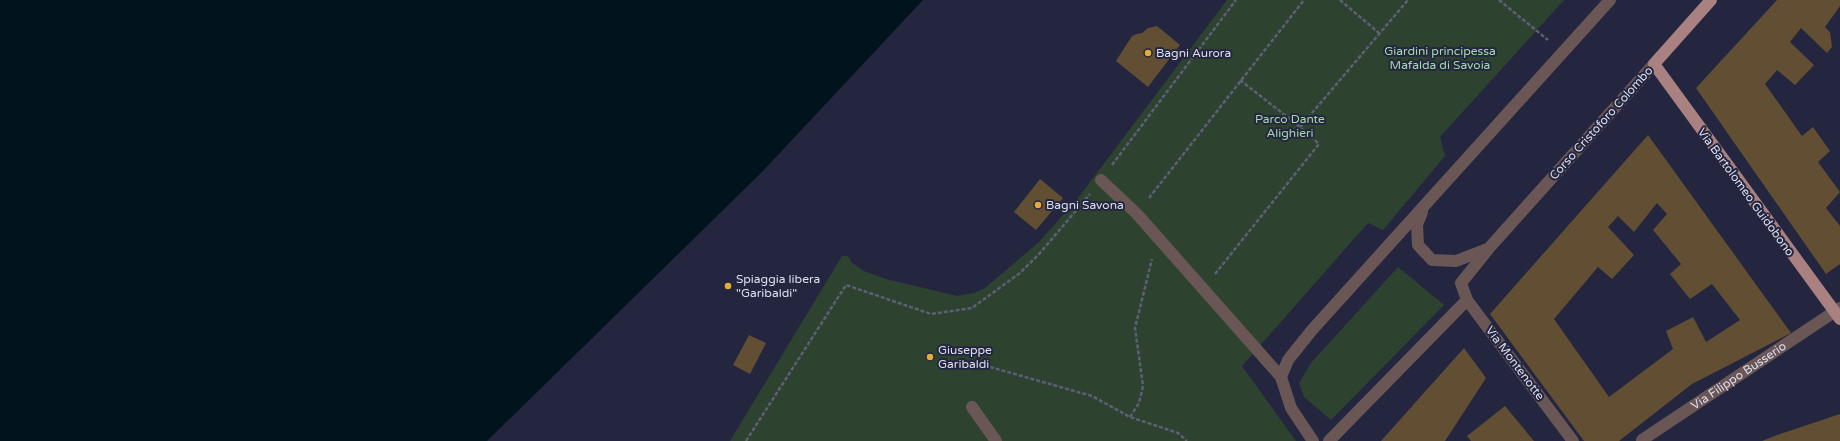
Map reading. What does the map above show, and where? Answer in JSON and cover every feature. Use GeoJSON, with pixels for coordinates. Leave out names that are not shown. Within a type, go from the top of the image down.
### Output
{"type":"FeatureCollection","features":[{"type":"Feature","properties":{"kind":"main road","name":"Corso Cristoforo Colombo"},"geometry":{"type":"LineString","coordinates":[[1654,64],[1711,0]]}},
{"type":"Feature","properties":{"kind":"main road","name":"Via Bartolomeo Guidobono"},"geometry":{"type":"LineString","coordinates":[[1654,64],[1838,313]]}},
{"type":"Feature","properties":{"kind":"street","name":"Corso Cristoforo Colombo"},"geometry":{"type":"LineString","coordinates":[[1281,377],[1288,360],[1312,330],[1610,0]]}},
{"type":"Feature","properties":{"kind":"street","name":"Corso Cristoforo Colombo"},"geometry":{"type":"LineString","coordinates":[[1461,283],[1490,247],[1654,64]]}},
{"type":"Feature","properties":{"kind":"street"},"geometry":{"type":"LineString","coordinates":[[1102,180],[1137,214],[1281,377],[1291,408],[1313,441]]}},
{"type":"Feature","properties":{"kind":"street","name":"Corso Cristoforo Colombo"},"geometry":{"type":"LineString","coordinates":[[1424,207],[1418,225],[1418,245],[1432,260],[1456,261],[1490,247]]}},
{"type":"Feature","properties":{"kind":"street","name":"Via Montenotte"},"geometry":{"type":"LineString","coordinates":[[1461,283],[1467,300],[1573,441]]}},
{"type":"Feature","properties":{"kind":"street"},"geometry":{"type":"LineString","coordinates":[[1329,441],[1467,300]]}},
{"type":"Feature","properties":{"kind":"street","name":"Via Filippo Busserio"},"geometry":{"type":"LineString","coordinates":[[1642,440],[1838,313]]}},
{"type":"Feature","properties":{"kind":"street"},"geometry":{"type":"LineString","coordinates":[[972,407],[996,441]]}},
{"type":"Feature","properties":{"kind":"path"},"geometry":{"type":"LineString","coordinates":[[746,441],[846,285],[931,314],[972,308],[1020,273],[1040,253],[1102,180],[1236,0]]}},
{"type":"Feature","properties":{"kind":"path"},"geometry":{"type":"LineString","coordinates":[[1137,214],[1240,80],[1304,0]]}},
{"type":"Feature","properties":{"kind":"path"},"geometry":{"type":"LineString","coordinates":[[1340,0],[1379,33]]}},
{"type":"Feature","properties":{"kind":"path"},"geometry":{"type":"LineString","coordinates":[[1300,127],[1408,0]]}},
{"type":"Feature","properties":{"kind":"path"},"geometry":{"type":"LineString","coordinates":[[1498,0],[1563,53]]}},
{"type":"Feature","properties":{"kind":"path"},"geometry":{"type":"LineString","coordinates":[[1204,289],[1319,144],[1300,127],[1240,80]]}},
{"type":"Feature","properties":{"kind":"path"},"geometry":{"type":"LineString","coordinates":[[1130,417],[1139,403],[1143,386],[1135,328],[1157,237]]}},
{"type":"Feature","properties":{"kind":"path"},"geometry":{"type":"LineString","coordinates":[[990,367],[1092,396],[1130,417],[1178,433],[1187,441]]}},
{"type":"Feature","properties":{"kind":"green space","name":"Parco Dante Alighieri"},"geometry":{"type":"Polygon","coordinates":[[[1227,0],[1564,0],[1440,137],[1445,156],[1383,230],[1368,223],[1242,366],[1296,441],[730,441],[842,256],[848,256],[852,263],[864,271],[886,279],[957,296],[974,293],[985,288],[1039,242],[1078,198],[1227,0]]]}},
{"type":"Feature","properties":{"kind":"green space"},"geometry":{"type":"Polygon","coordinates":[[[1398,267],[1444,305],[1331,420],[1304,397],[1299,383],[1311,363],[1398,267]]]}},
{"type":"Feature","properties":{"kind":"water"},"geometry":{"type":"Polygon","coordinates":[[[0,0],[923,0],[762,172],[487,441],[0,441],[0,0]]]}},
{"type":"Feature","properties":{"kind":"building"},"geometry":{"type":"Polygon","coordinates":[[[1777,0],[1840,0],[1840,6],[1825,27],[1830,32],[1832,47],[1827,53],[1801,28],[1790,42],[1814,65],[1795,85],[1777,70],[1765,84],[1802,136],[1813,127],[1830,151],[1818,162],[1840,192],[1826,208],[1840,226],[1840,264],[1826,274],[1696,88],[1777,0]]]}},
{"type":"Feature","properties":{"kind":"building","name":"Bagni Aurora"},"geometry":{"type":"Polygon","coordinates":[[[1157,26],[1180,45],[1148,87],[1116,61],[1132,36],[1142,33],[1148,28],[1157,26]]]}},
{"type":"Feature","properties":{"kind":"building"},"geometry":{"type":"Polygon","coordinates":[[[1648,135],[1791,333],[1692,384],[1619,441],[1584,441],[1490,314],[1648,135]],[[1657,203],[1634,232],[1618,216],[1608,227],[1634,255],[1612,279],[1598,267],[1554,319],[1609,397],[1673,349],[1666,331],[1693,317],[1706,342],[1740,320],[1712,284],[1690,299],[1670,274],[1681,264],[1653,230],[1667,214],[1657,203]]]}},
{"type":"Feature","properties":{"kind":"building","name":"Bagni Savona"},"geometry":{"type":"Polygon","coordinates":[[[1040,179],[1063,198],[1036,230],[1014,212],[1040,179]]]}},
{"type":"Feature","properties":{"kind":"building"},"geometry":{"type":"Polygon","coordinates":[[[749,335],[766,343],[750,374],[733,365],[749,335]]]}},
{"type":"Feature","properties":{"kind":"building"},"geometry":{"type":"Polygon","coordinates":[[[1464,348],[1486,378],[1445,441],[1381,441],[1464,348]]]}},
{"type":"Feature","properties":{"kind":"building"},"geometry":{"type":"Polygon","coordinates":[[[1505,406],[1534,441],[1471,441],[1467,436],[1505,406]]]}},
{"type":"Feature","properties":{"kind":"building"},"geometry":{"type":"Polygon","coordinates":[[[1840,414],[1840,441],[1762,441],[1777,435],[1840,414]]]}},
{"type":"Feature","properties":{"kind":"place","name":"Bagni Aurora"},"geometry":{"type":"Point","coordinates":[1148,53]}},
{"type":"Feature","properties":{"kind":"place","name":"Bagni Savona"},"geometry":{"type":"Point","coordinates":[1038,205]}},
{"type":"Feature","properties":{"kind":"place","name":"Spiaggia libera \"Garibaldi\""},"geometry":{"type":"Point","coordinates":[728,286]}},
{"type":"Feature","properties":{"kind":"place","name":"Giuseppe Garibaldi"},"geometry":{"type":"Point","coordinates":[930,357]}},
{"type":"Feature","properties":{"kind":"park label","name":"Giardini principessa Mafalda di Savoia"},"geometry":{"type":"Point","coordinates":[1440,58]}}]}
